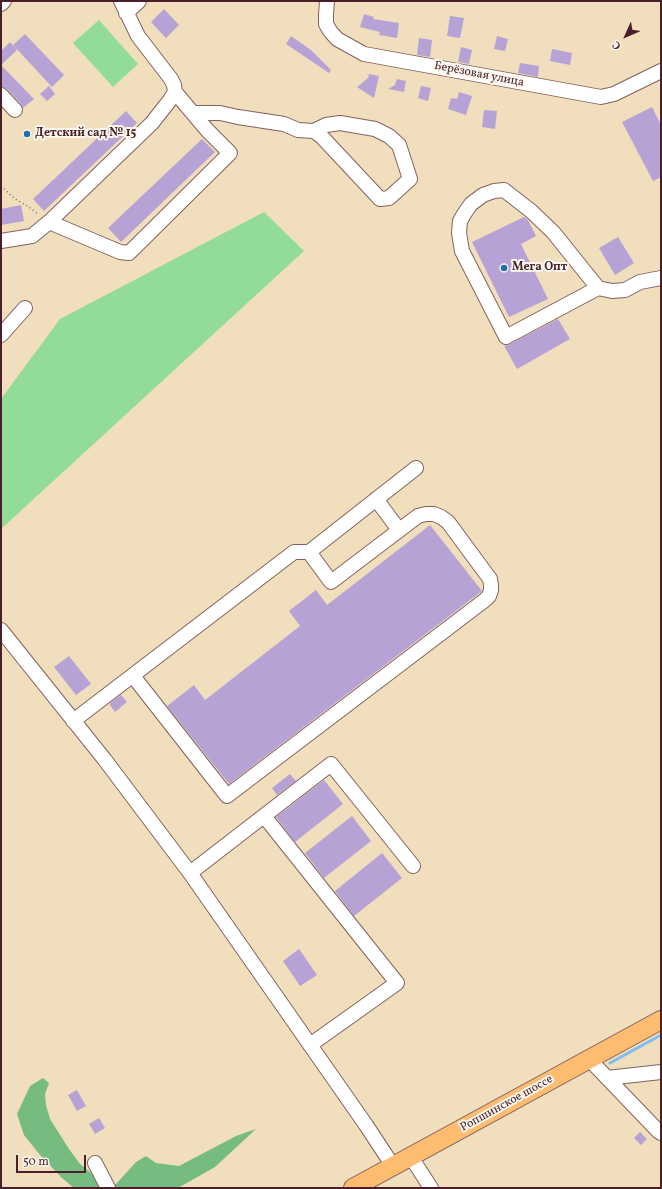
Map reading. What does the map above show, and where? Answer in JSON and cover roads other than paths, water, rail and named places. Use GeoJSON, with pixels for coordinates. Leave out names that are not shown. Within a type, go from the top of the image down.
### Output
{"type":"FeatureCollection","features":[{"type":"Feature","properties":{"kind":"main road","name":"Ропшинское шоссе"},"geometry":{"type":"LineString","coordinates":[[353,1188],[661,1020]]}},
{"type":"Feature","properties":{"kind":"street"},"geometry":{"type":"LineString","coordinates":[[1,4],[4,1]]}},
{"type":"Feature","properties":{"kind":"street"},"geometry":{"type":"LineString","coordinates":[[1,241],[32,236],[44,219],[152,123],[170,100],[174,92],[174,85],[138,36],[124,7],[139,1]]}},
{"type":"Feature","properties":{"kind":"street","name":"Берёзовая улица"},"geometry":{"type":"LineString","coordinates":[[327,1],[326,24],[330,31],[337,38],[364,54],[601,97],[614,94],[661,71]]}},
{"type":"Feature","properties":{"kind":"street"},"geometry":{"type":"LineString","coordinates":[[44,219],[120,252],[129,253],[230,153],[174,92]]}},
{"type":"Feature","properties":{"kind":"street"},"geometry":{"type":"LineString","coordinates":[[1,95],[15,110]]}},
{"type":"Feature","properties":{"kind":"street"},"geometry":{"type":"LineString","coordinates":[[193,113],[220,113],[284,124],[298,130],[314,131],[326,125],[340,122],[375,129],[390,136],[399,145],[410,179],[389,198],[380,199],[322,137],[314,131]]}},
{"type":"Feature","properties":{"kind":"street"},"geometry":{"type":"LineString","coordinates":[[598,288],[506,337],[462,251],[459,233],[460,221],[471,204],[483,195],[494,191],[504,190],[553,232],[598,288],[612,291],[625,290],[640,282],[661,278]]}},
{"type":"Feature","properties":{"kind":"street"},"geometry":{"type":"LineString","coordinates":[[1,335],[25,308]]}},
{"type":"Feature","properties":{"kind":"street"},"geometry":{"type":"LineString","coordinates":[[74,721],[294,552],[309,552],[416,468]]}},
{"type":"Feature","properties":{"kind":"street"},"geometry":{"type":"LineString","coordinates":[[376,500],[399,530]]}},
{"type":"Feature","properties":{"kind":"street"},"geometry":{"type":"LineString","coordinates":[[133,676],[227,796],[489,596],[491,585],[490,579],[448,522],[434,514],[418,516],[331,582],[309,552]]}},
{"type":"Feature","properties":{"kind":"street"},"geometry":{"type":"LineString","coordinates":[[1,630],[105,760],[190,873],[393,1166]]}},
{"type":"Feature","properties":{"kind":"street"},"geometry":{"type":"LineString","coordinates":[[190,873],[331,764],[413,866]]}},
{"type":"Feature","properties":{"kind":"street"},"geometry":{"type":"LineString","coordinates":[[264,816],[397,983],[310,1045]]}},
{"type":"Feature","properties":{"kind":"street"},"geometry":{"type":"LineString","coordinates":[[589,1059],[661,1133]]}},
{"type":"Feature","properties":{"kind":"street"},"geometry":{"type":"LineString","coordinates":[[607,1078],[661,1072]]}},
{"type":"Feature","properties":{"kind":"street"},"geometry":{"type":"LineString","coordinates":[[411,1157],[431,1188]]}},
{"type":"Feature","properties":{"kind":"street"},"geometry":{"type":"LineString","coordinates":[[95,1163],[108,1188]]}},
{"type":"Feature","properties":{"kind":"waterway"},"geometry":{"type":"LineString","coordinates":[[610,1063],[661,1035]]}},
{"type":"Feature","properties":{"kind":"place","name":"Детский сад № 15"},"geometry":{"type":"Point","coordinates":[27,134]}},
{"type":"Feature","properties":{"kind":"place","name":"Мега Опт"},"geometry":{"type":"Point","coordinates":[504,268]}}]}
